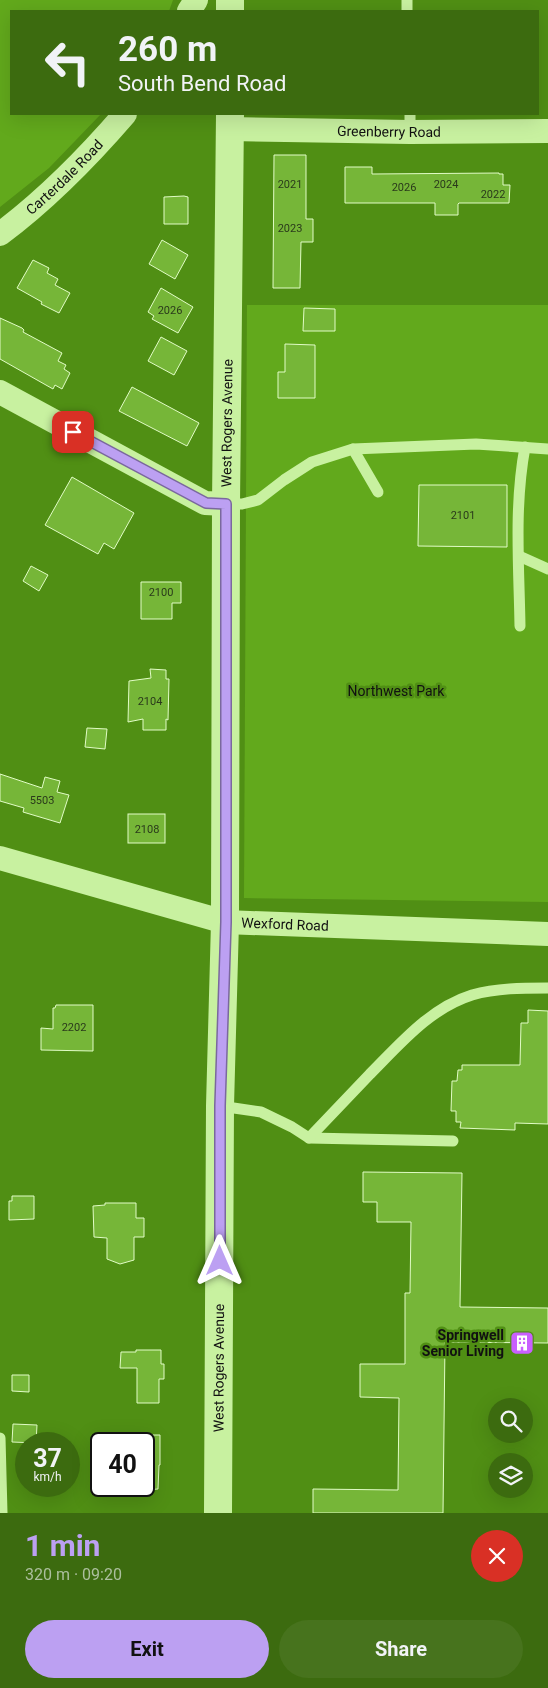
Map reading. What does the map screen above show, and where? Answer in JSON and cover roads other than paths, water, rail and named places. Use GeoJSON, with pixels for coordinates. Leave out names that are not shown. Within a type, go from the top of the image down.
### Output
{"type":"FeatureCollection","features":[{"type":"Feature","properties":{"kind":"street","name":"Carterdale Road"},"geometry":{"type":"LineString","coordinates":[[0,234],[61,184],[124,115]]}},
{"type":"Feature","properties":{"kind":"street","name":"Greenberry Road"},"geometry":{"type":"LineString","coordinates":[[230,121],[410,123],[548,131]]}},
{"type":"Feature","properties":{"kind":"street","name":"West Rogers Avenue"},"geometry":{"type":"LineString","coordinates":[[218,1513],[220,1106],[226,922],[226,504],[230,121]]}},
{"type":"Feature","properties":{"kind":"street"},"geometry":{"type":"LineString","coordinates":[[0,392],[206,503],[226,504]]}},
{"type":"Feature","properties":{"kind":"street","name":"Wexford Road"},"geometry":{"type":"LineString","coordinates":[[0,858],[226,922],[548,934]]}},
{"type":"Feature","properties":{"kind":"lane"},"geometry":{"type":"LineString","coordinates":[[226,504],[242,504],[258,500],[312,462],[353,449],[476,444],[548,449]]}},
{"type":"Feature","properties":{"kind":"lane"},"geometry":{"type":"LineString","coordinates":[[520,626],[517,538],[520,474],[525,447]]}},
{"type":"Feature","properties":{"kind":"lane"},"geometry":{"type":"LineString","coordinates":[[353,449],[378,492]]}},
{"type":"Feature","properties":{"kind":"lane"},"geometry":{"type":"LineString","coordinates":[[519,556],[548,569]]}},
{"type":"Feature","properties":{"kind":"lane"},"geometry":{"type":"LineString","coordinates":[[309,1138],[398,1045],[429,1018],[450,1004],[471,995],[494,990],[548,988]]}},
{"type":"Feature","properties":{"kind":"lane"},"geometry":{"type":"LineString","coordinates":[[220,1106],[261,1112],[292,1126],[309,1138],[453,1140]]}},
{"type":"Feature","properties":{"kind":"lane"},"geometry":{"type":"LineString","coordinates":[[0,1438],[2,1513]]}},
{"type":"Feature","properties":{"kind":"place","name":"Springwell Senior Living"},"geometry":{"type":"Point","coordinates":[522,1343]}},
{"type":"Feature","properties":{"kind":"park label","name":"Northwest Park"},"geometry":{"type":"Point","coordinates":[396,691]}}]}
